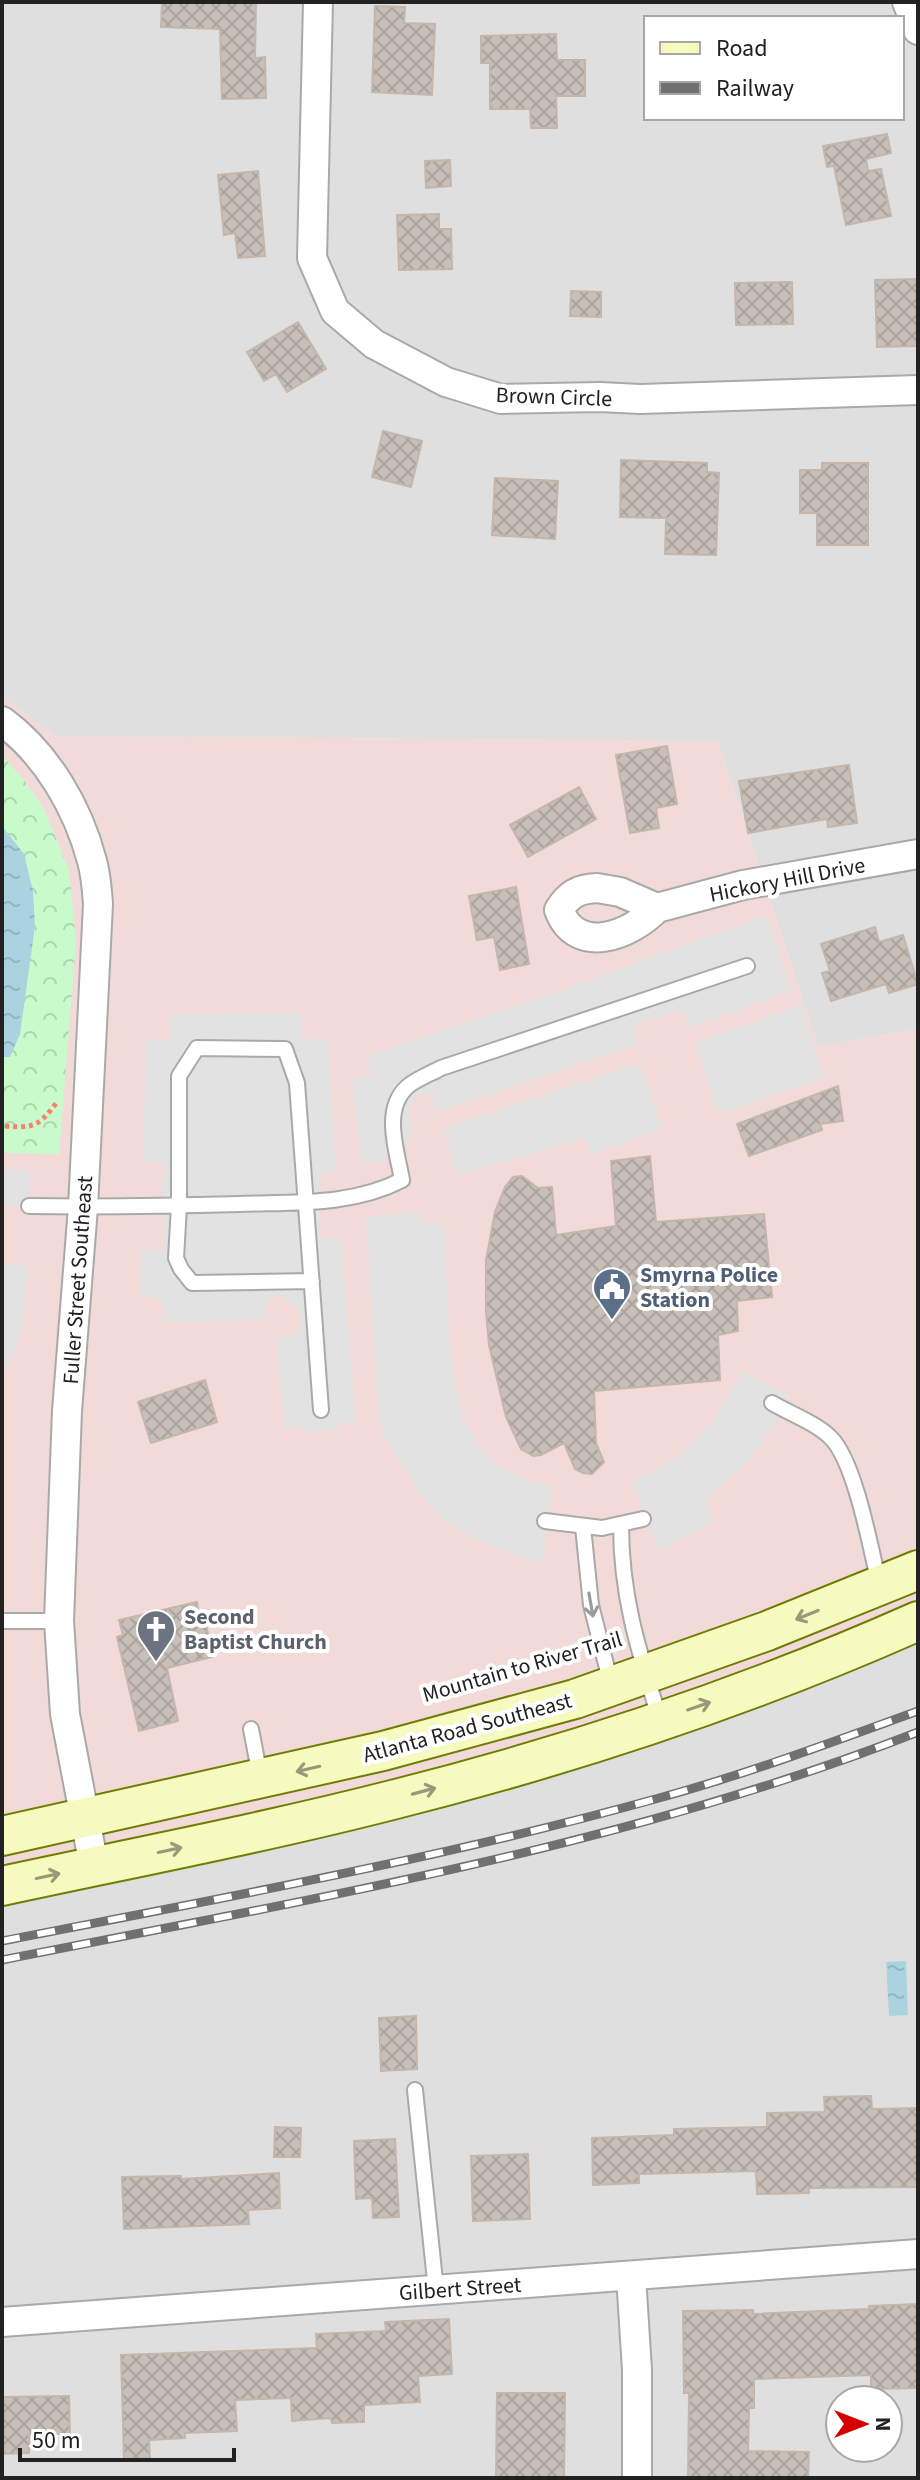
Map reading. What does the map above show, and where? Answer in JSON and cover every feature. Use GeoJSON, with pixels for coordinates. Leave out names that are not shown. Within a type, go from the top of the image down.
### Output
{"type":"FeatureCollection","features":[{"type":"Feature","properties":{"kind":"main road","name":"Atlanta Road Southeast"},"geometry":{"type":"LineString","coordinates":[[2,1836],[383,1751],[575,1699],[767,1631],[918,1570]]}},
{"type":"Feature","properties":{"kind":"main road"},"geometry":{"type":"LineString","coordinates":[[2,1886],[393,1800],[584,1745],[759,1685],[918,1621]]}},
{"type":"Feature","properties":{"kind":"street","name":"Brown Circle"},"geometry":{"type":"LineString","coordinates":[[318,2],[312,258],[335,311],[374,344],[446,382],[501,399],[640,399],[918,390]]}},
{"type":"Feature","properties":{"kind":"street"},"geometry":{"type":"LineString","coordinates":[[907,2],[918,30]]}},
{"type":"Feature","properties":{"kind":"street","name":"Fuller Street Southeast"},"geometry":{"type":"LineString","coordinates":[[2,721],[46,765],[75,811],[93,863],[98,904],[83,1207],[67,1411],[59,1621],[65,1714],[94,1866]]}},
{"type":"Feature","properties":{"kind":"street","name":"Hickory Hill Drive"},"geometry":{"type":"LineString","coordinates":[[657,908],[743,885],[918,854]]}},
{"type":"Feature","properties":{"kind":"street","name":"Gilbert Street"},"geometry":{"type":"LineString","coordinates":[[2,2322],[918,2254]]}},
{"type":"Feature","properties":{"kind":"street"},"geometry":{"type":"LineString","coordinates":[[631,2276],[637,2370],[637,2478]]}},
{"type":"Feature","properties":{"kind":"lane"},"geometry":{"type":"LineString","coordinates":[[29,1206],[179,1206],[352,1199],[387,1188],[402,1180],[392,1120],[397,1098],[409,1085],[441,1068],[747,966]]}},
{"type":"Feature","properties":{"kind":"lane"},"geometry":{"type":"LineString","coordinates":[[312,1281],[192,1283],[176,1258],[179,1076],[197,1048],[285,1049],[297,1083],[305,1201],[312,1281],[321,1410]]}},
{"type":"Feature","properties":{"kind":"lane"},"geometry":{"type":"LineString","coordinates":[[772,1403],[829,1436],[840,1449],[849,1471],[879,1586]]}},
{"type":"Feature","properties":{"kind":"lane"},"geometry":{"type":"LineString","coordinates":[[545,1521],[583,1527],[621,1525],[643,1519]]}},
{"type":"Feature","properties":{"kind":"lane"},"geometry":{"type":"LineString","coordinates":[[621,1525],[628,1680]]}},
{"type":"Feature","properties":{"kind":"lane"},"geometry":{"type":"LineString","coordinates":[[583,1527],[591,1605],[628,1680],[660,1720]]}},
{"type":"Feature","properties":{"kind":"lane"},"geometry":{"type":"LineString","coordinates":[[2,1621],[59,1621]]}},
{"type":"Feature","properties":{"kind":"lane"},"geometry":{"type":"LineString","coordinates":[[251,1729],[261,1780]]}},
{"type":"Feature","properties":{"kind":"lane"},"geometry":{"type":"LineString","coordinates":[[415,2090],[436,2290]]}},
{"type":"Feature","properties":{"kind":"path"},"geometry":{"type":"LineString","coordinates":[[3,1125],[27,1129],[44,1119],[57,1102]]}},
{"type":"Feature","properties":{"kind":"shaded area"},"geometry":{"type":"Polygon","coordinates":[[[2,2],[918,2],[918,1029],[818,1047],[718,741],[54,736],[2,696],[2,2]]]}},
{"type":"Feature","properties":{"kind":"shaded area"},"geometry":{"type":"Polygon","coordinates":[[[2,696],[54,736],[718,741],[818,1047],[918,1029],[918,1596],[782,1700],[580,1762],[2,1903],[2,696]]]}},
{"type":"Feature","properties":{"kind":"shaded area"},"geometry":{"type":"Polygon","coordinates":[[[767,915],[791,991],[690,1027],[682,1010],[632,1025],[638,1044],[437,1112],[431,1093],[417,1096],[410,1108],[412,1136],[382,1161],[361,1162],[352,1079],[371,1076],[367,1056],[554,993],[767,915]]]}},
{"type":"Feature","properties":{"kind":"shaded area"},"geometry":{"type":"Polygon","coordinates":[[[800,1005],[824,1078],[718,1114],[695,1043],[800,1005]]]}},
{"type":"Feature","properties":{"kind":"shaded area"},"geometry":{"type":"Polygon","coordinates":[[[301,1013],[302,1039],[328,1040],[336,1172],[319,1175],[320,1238],[341,1237],[356,1422],[338,1424],[338,1430],[308,1432],[306,1428],[284,1428],[276,1336],[299,1334],[299,1311],[290,1301],[277,1295],[267,1300],[266,1320],[162,1322],[164,1300],[140,1295],[141,1250],[163,1250],[162,1183],[166,1175],[166,1168],[161,1163],[143,1162],[146,1040],[169,1040],[170,1014],[301,1013]]]}},
{"type":"Feature","properties":{"kind":"shaded area"},"geometry":{"type":"Polygon","coordinates":[[[640,1063],[662,1129],[592,1155],[584,1138],[457,1175],[443,1128],[640,1063]]]}},
{"type":"Feature","properties":{"kind":"shaded area"},"geometry":{"type":"Polygon","coordinates":[[[2,1169],[30,1170],[29,1206],[2,1205],[2,1169]]]}},
{"type":"Feature","properties":{"kind":"shaded area"},"geometry":{"type":"Polygon","coordinates":[[[418,1211],[421,1223],[444,1223],[450,1347],[457,1395],[465,1422],[477,1443],[497,1465],[523,1478],[553,1487],[543,1562],[516,1556],[473,1538],[441,1518],[421,1495],[385,1438],[378,1413],[366,1217],[418,1211]]]}},
{"type":"Feature","properties":{"kind":"shaded area"},"geometry":{"type":"Polygon","coordinates":[[[2,1264],[28,1265],[23,1325],[13,1354],[2,1372],[2,1264]]]}},
{"type":"Feature","properties":{"kind":"shaded area"},"geometry":{"type":"Polygon","coordinates":[[[743,1371],[789,1395],[769,1433],[748,1462],[705,1500],[714,1522],[660,1550],[631,1480],[656,1470],[682,1454],[714,1419],[743,1371]]]}},
{"type":"Feature","properties":{"kind":"shaded area"},"geometry":{"type":"Polygon","coordinates":[[[918,1596],[918,2478],[2,2478],[2,1903],[580,1762],[782,1700],[918,1596]]]}},
{"type":"Feature","properties":{"kind":"green space"},"geometry":{"type":"Polygon","coordinates":[[[2,756],[43,807],[69,870],[76,942],[59,1154],[2,1153],[2,756]]]}},
{"type":"Feature","properties":{"kind":"water"},"geometry":{"type":"Polygon","coordinates":[[[2,826],[24,854],[33,891],[35,926],[20,1034],[10,1057],[2,1057],[2,826]]]}},
{"type":"Feature","properties":{"kind":"water"},"geometry":{"type":"Polygon","coordinates":[[[906,1961],[908,2015],[889,2016],[886,1962],[906,1961]]]}},
{"type":"Feature","properties":{"kind":"building"},"geometry":{"type":"Polygon","coordinates":[[[162,2],[256,2],[255,58],[265,57],[266,98],[222,99],[220,29],[161,27],[162,2]]]}},
{"type":"Feature","properties":{"kind":"building"},"geometry":{"type":"Polygon","coordinates":[[[375,6],[405,7],[404,23],[435,24],[432,95],[372,92],[375,6]]]}},
{"type":"Feature","properties":{"kind":"building"},"geometry":{"type":"Polygon","coordinates":[[[556,34],[557,60],[585,60],[585,96],[556,96],[557,128],[531,128],[530,109],[490,109],[490,63],[481,63],[481,36],[556,34]]]}},
{"type":"Feature","properties":{"kind":"building"},"geometry":{"type":"Polygon","coordinates":[[[887,134],[891,153],[866,159],[868,171],[881,169],[891,216],[846,225],[834,166],[827,167],[823,146],[887,134]]]}},
{"type":"Feature","properties":{"kind":"building"},"geometry":{"type":"Polygon","coordinates":[[[450,160],[451,186],[426,188],[425,161],[450,160]]]}},
{"type":"Feature","properties":{"kind":"building"},"geometry":{"type":"Polygon","coordinates":[[[258,171],[265,256],[238,258],[235,233],[224,235],[218,175],[258,171]]]}},
{"type":"Feature","properties":{"kind":"building"},"geometry":{"type":"Polygon","coordinates":[[[439,214],[439,229],[451,229],[452,269],[399,270],[397,215],[439,214]]]}},
{"type":"Feature","properties":{"kind":"building"},"geometry":{"type":"Polygon","coordinates":[[[918,279],[918,346],[877,347],[875,280],[918,279]]]}},
{"type":"Feature","properties":{"kind":"building"},"geometry":{"type":"Polygon","coordinates":[[[792,282],[793,324],[736,325],[735,283],[792,282]]]}},
{"type":"Feature","properties":{"kind":"building"},"geometry":{"type":"Polygon","coordinates":[[[571,291],[601,292],[601,317],[570,316],[571,291]]]}},
{"type":"Feature","properties":{"kind":"building"},"geometry":{"type":"Polygon","coordinates":[[[298,322],[326,369],[287,392],[276,374],[264,381],[247,352],[298,322]]]}},
{"type":"Feature","properties":{"kind":"building"},"geometry":{"type":"Polygon","coordinates":[[[383,431],[422,441],[411,487],[372,477],[383,431]]]}},
{"type":"Feature","properties":{"kind":"building"},"geometry":{"type":"Polygon","coordinates":[[[621,460],[707,463],[707,472],[719,473],[716,555],[665,554],[666,518],[620,517],[621,460]]]}},
{"type":"Feature","properties":{"kind":"building"},"geometry":{"type":"Polygon","coordinates":[[[822,463],[868,463],[868,545],[817,545],[817,513],[800,513],[800,470],[822,470],[822,463]]]}},
{"type":"Feature","properties":{"kind":"building"},"geometry":{"type":"Polygon","coordinates":[[[495,478],[558,481],[555,539],[492,535],[495,478]]]}},
{"type":"Feature","properties":{"kind":"building"},"geometry":{"type":"Polygon","coordinates":[[[667,746],[677,804],[656,808],[659,828],[630,833],[616,755],[667,746]]]}},
{"type":"Feature","properties":{"kind":"building"},"geometry":{"type":"Polygon","coordinates":[[[849,765],[857,823],[828,827],[827,819],[748,833],[739,781],[849,765]]]}},
{"type":"Feature","properties":{"kind":"building"},"geometry":{"type":"Polygon","coordinates":[[[579,787],[596,819],[528,857],[510,825],[579,787]]]}},
{"type":"Feature","properties":{"kind":"building"},"geometry":{"type":"Polygon","coordinates":[[[516,887],[529,964],[500,970],[494,937],[477,940],[469,896],[516,887]]]}},
{"type":"Feature","properties":{"kind":"building"},"geometry":{"type":"Polygon","coordinates":[[[875,927],[879,942],[903,935],[918,984],[889,993],[886,984],[831,1001],[822,973],[830,971],[821,944],[875,927]]]}},
{"type":"Feature","properties":{"kind":"building"},"geometry":{"type":"Polygon","coordinates":[[[838,1086],[843,1121],[820,1124],[822,1130],[749,1156],[737,1124],[838,1086]]]}},
{"type":"Feature","properties":{"kind":"building","name":"Smyrna Police Station"},"geometry":{"type":"Polygon","coordinates":[[[650,1156],[656,1222],[764,1214],[772,1297],[737,1301],[738,1331],[718,1335],[720,1380],[594,1391],[596,1443],[604,1462],[592,1474],[583,1473],[575,1469],[564,1443],[541,1455],[533,1456],[521,1449],[506,1417],[489,1345],[486,1311],[486,1260],[495,1212],[505,1187],[513,1177],[522,1176],[538,1188],[552,1187],[556,1235],[616,1226],[611,1161],[650,1156]]]}},
{"type":"Feature","properties":{"kind":"building"},"geometry":{"type":"Polygon","coordinates":[[[205,1380],[217,1422],[151,1443],[138,1402],[205,1380]]]}},
{"type":"Feature","properties":{"kind":"building","name":"Second Baptist Church"},"geometry":{"type":"Polygon","coordinates":[[[197,1602],[199,1618],[205,1617],[212,1657],[167,1668],[178,1721],[139,1731],[117,1637],[123,1635],[119,1620],[197,1602]]]}},
{"type":"Feature","properties":{"kind":"building"},"geometry":{"type":"Polygon","coordinates":[[[416,2016],[417,2069],[381,2071],[379,2018],[416,2016]]]}},
{"type":"Feature","properties":{"kind":"building"},"geometry":{"type":"Polygon","coordinates":[[[871,2096],[872,2109],[918,2108],[918,2187],[809,2188],[809,2193],[757,2194],[756,2171],[639,2174],[639,2183],[593,2185],[592,2138],[674,2135],[674,2129],[767,2127],[767,2113],[825,2112],[824,2097],[871,2096]]]}},
{"type":"Feature","properties":{"kind":"building"},"geometry":{"type":"Polygon","coordinates":[[[275,2127],[301,2128],[300,2157],[274,2157],[275,2127]]]}},
{"type":"Feature","properties":{"kind":"building"},"geometry":{"type":"Polygon","coordinates":[[[395,2139],[399,2217],[373,2218],[372,2198],[356,2199],[354,2141],[395,2139]]]}},
{"type":"Feature","properties":{"kind":"building"},"geometry":{"type":"Polygon","coordinates":[[[528,2154],[530,2219],[473,2221],[471,2156],[528,2154]]]}},
{"type":"Feature","properties":{"kind":"building"},"geometry":{"type":"Polygon","coordinates":[[[279,2173],[280,2208],[248,2210],[249,2224],[124,2229],[122,2177],[181,2176],[181,2179],[279,2173]]]}},
{"type":"Feature","properties":{"kind":"building"},"geometry":{"type":"Polygon","coordinates":[[[918,2304],[918,2388],[904,2388],[904,2384],[871,2384],[871,2375],[754,2379],[754,2408],[749,2408],[748,2451],[809,2452],[808,2478],[688,2478],[689,2393],[684,2393],[683,2311],[753,2310],[753,2314],[869,2309],[869,2306],[918,2304]]]}},
{"type":"Feature","properties":{"kind":"building"},"geometry":{"type":"Polygon","coordinates":[[[449,2319],[452,2374],[418,2376],[420,2402],[364,2405],[364,2422],[332,2423],[331,2418],[292,2421],[291,2398],[235,2400],[237,2431],[185,2433],[185,2438],[149,2440],[150,2458],[124,2459],[121,2355],[317,2348],[316,2334],[386,2331],[385,2322],[449,2319]]]}},
{"type":"Feature","properties":{"kind":"building"},"geometry":{"type":"Polygon","coordinates":[[[497,2393],[565,2393],[564,2478],[496,2478],[497,2393]]]}},
{"type":"Feature","properties":{"kind":"building"},"geometry":{"type":"Polygon","coordinates":[[[69,2396],[70,2434],[29,2434],[29,2453],[2,2454],[2,2397],[69,2396]]]}},
{"type":"Feature","properties":{"kind":"railway"},"geometry":{"type":"LineString","coordinates":[[2,1941],[332,1876],[578,1820],[724,1779],[918,1711]]}},
{"type":"Feature","properties":{"kind":"railway"},"geometry":{"type":"LineString","coordinates":[[2,1960],[350,1891],[581,1839],[695,1808],[918,1732]]}},
{"type":"Feature","properties":{"kind":"place","name":"Smyrna Police Station"},"geometry":{"type":"Point","coordinates":[612,1321]}},
{"type":"Feature","properties":{"kind":"place","name":"Second Baptist Church"},"geometry":{"type":"Point","coordinates":[156,1663]}}]}
